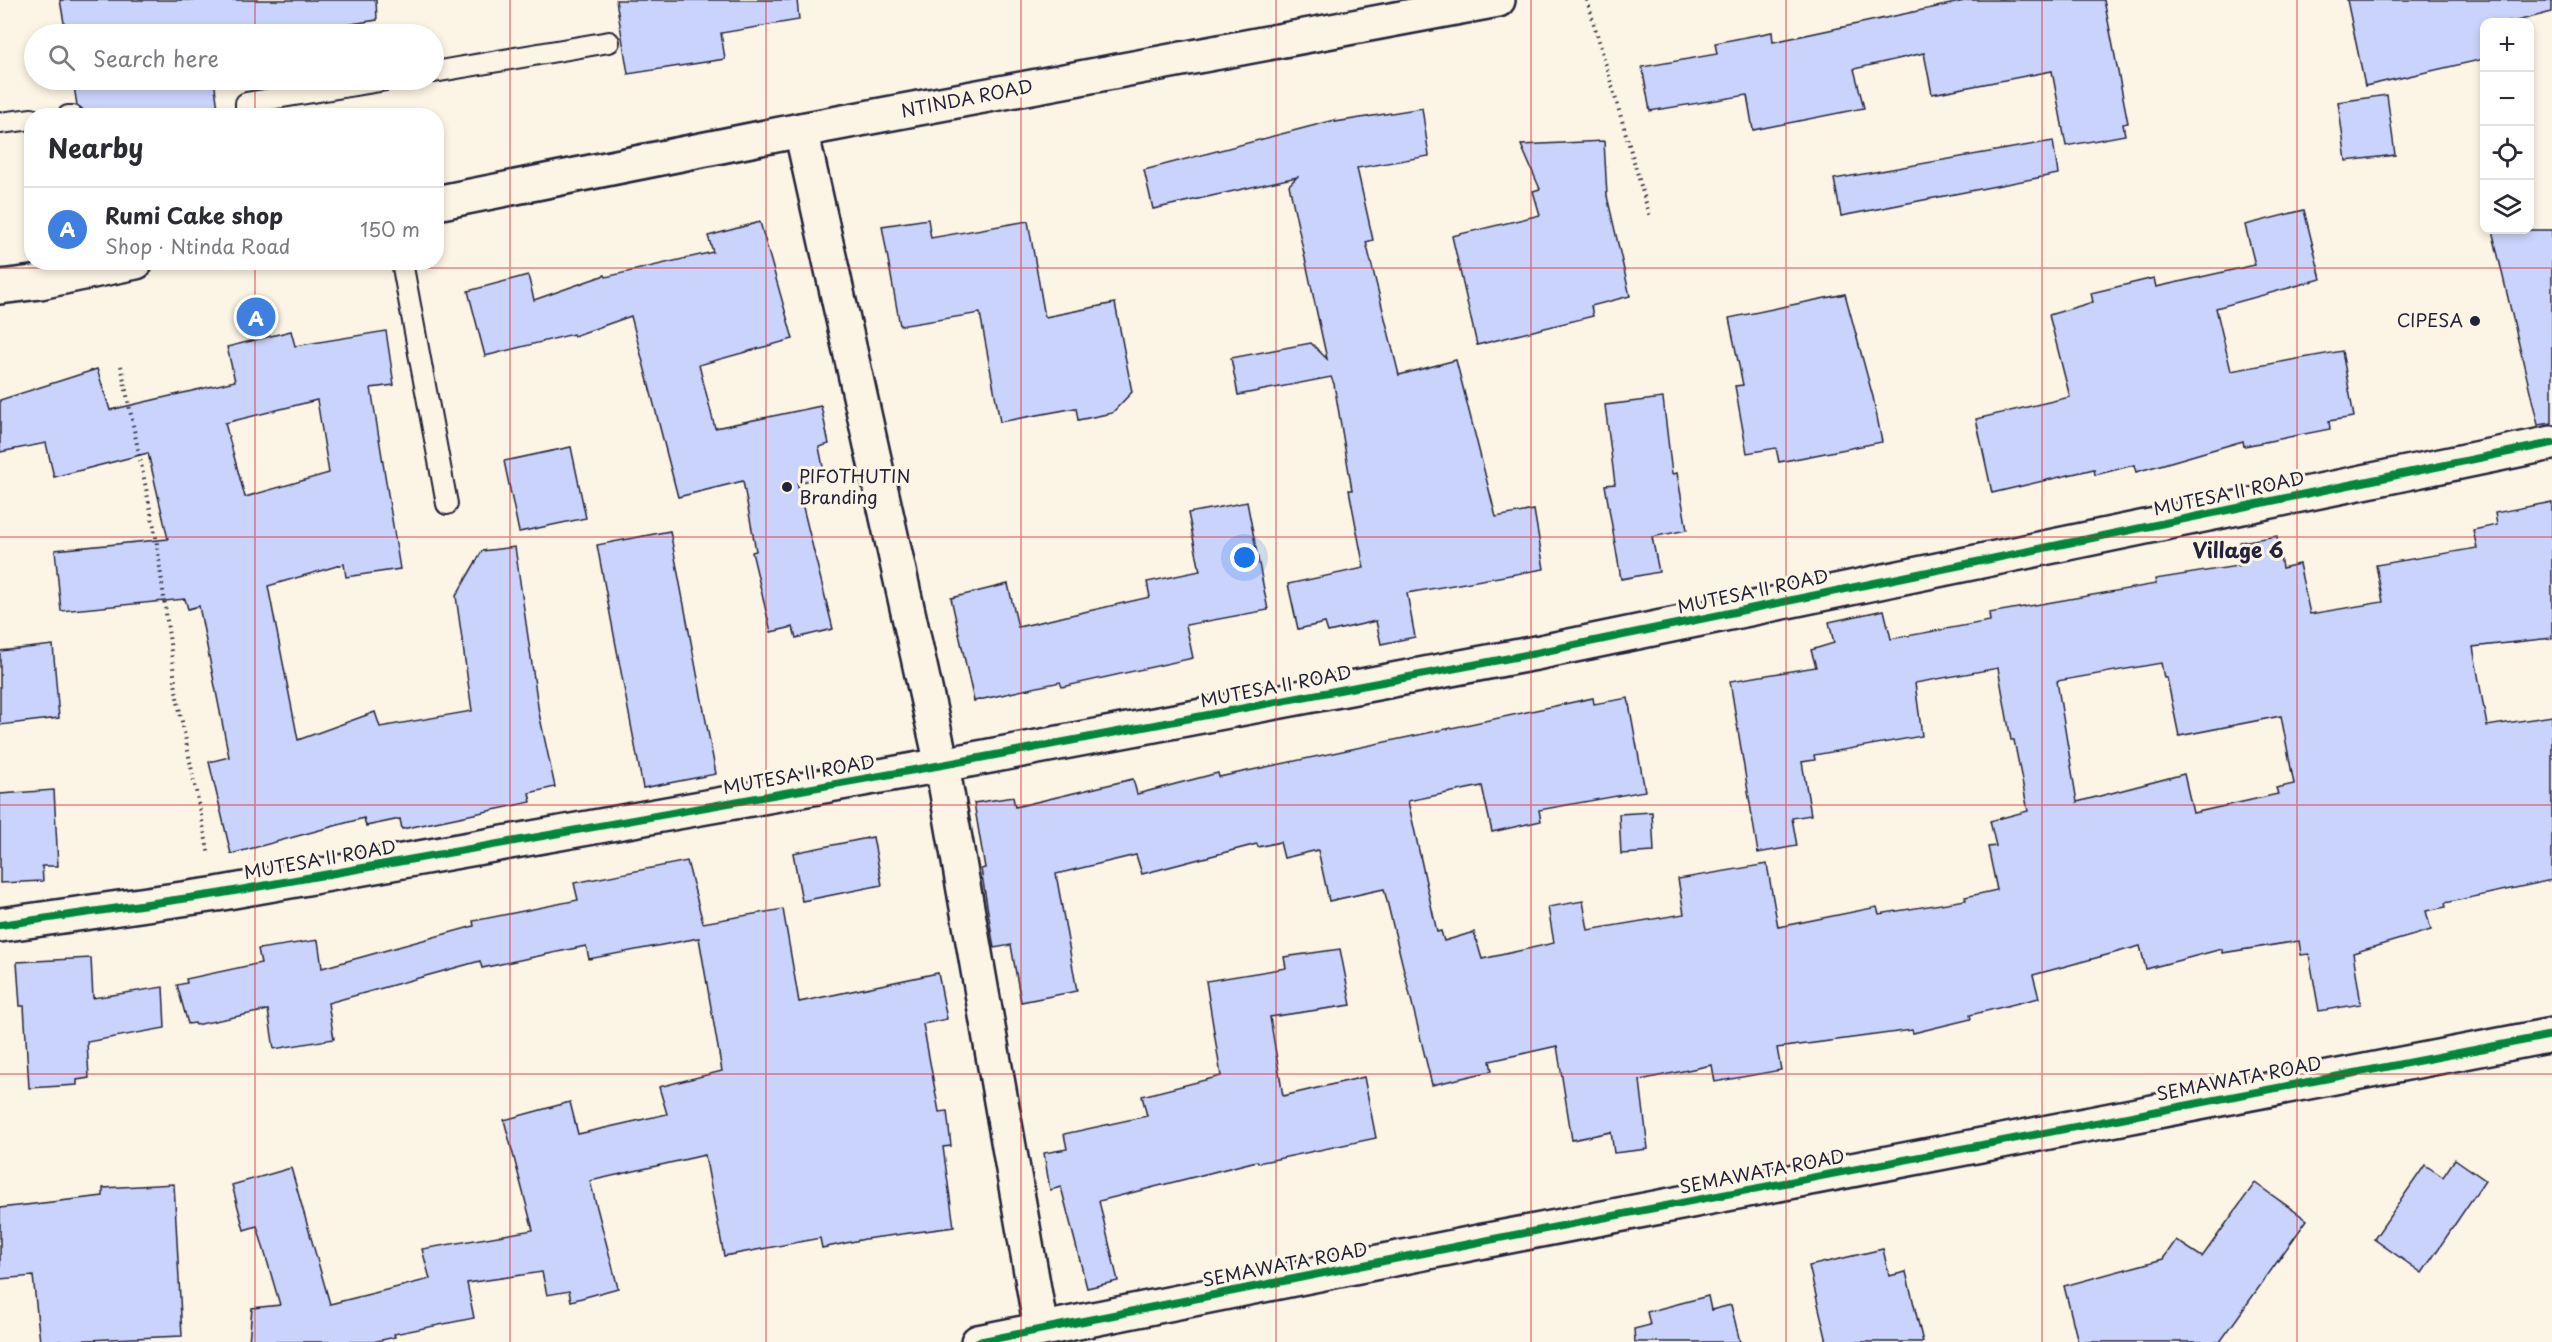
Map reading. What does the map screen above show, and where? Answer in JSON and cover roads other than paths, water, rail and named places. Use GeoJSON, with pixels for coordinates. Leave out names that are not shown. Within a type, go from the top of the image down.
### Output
{"type":"FeatureCollection","features":[{"type":"Feature","properties":{"kind":"street","name":"NTINDA ROAD"},"geometry":{"type":"LineString","coordinates":[[444,201],[801,130],[1498,0]]}},
{"type":"Feature","properties":{"kind":"street"},"geometry":{"type":"LineString","coordinates":[[801,130],[942,765],[1041,1329]]}},
{"type":"Feature","properties":{"kind":"street"},"geometry":{"type":"LineString","coordinates":[[0,287],[40,282],[98,270]]}},
{"type":"Feature","properties":{"kind":"street","name":"MUTESA II ROAD"},"geometry":{"type":"LineString","coordinates":[[0,925],[217,894],[942,765],[1536,653],[2552,443]]}},
{"type":"Feature","properties":{"kind":"street","name":"SEMAWATA ROAD"},"geometry":{"type":"LineString","coordinates":[[978,1342],[1581,1222],[2552,1035]]}},
{"type":"Feature","properties":{"kind":"lane"},"geometry":{"type":"LineString","coordinates":[[444,70],[609,42]]}},
{"type":"Feature","properties":{"kind":"lane"},"geometry":{"type":"LineString","coordinates":[[246,108],[246,103],[325,90]]}},
{"type":"Feature","properties":{"kind":"lane"},"geometry":{"type":"LineString","coordinates":[[0,123],[24,120]]}},
{"type":"Feature","properties":{"kind":"lane"},"geometry":{"type":"LineString","coordinates":[[403,270],[447,504]]}},
{"type":"Feature","properties":{"kind":"place","name":"Rumi Cake shop"},"geometry":{"type":"Point","coordinates":[256,317]}},
{"type":"Feature","properties":{"kind":"place","name":"CIPESA"},"geometry":{"type":"Point","coordinates":[2475,321]}},
{"type":"Feature","properties":{"kind":"place","name":"PIFOTHUTIN Branding"},"geometry":{"type":"Point","coordinates":[787,487]}},
{"type":"Feature","properties":{"kind":"district","name":"Village 6"},"geometry":{"type":"Point","coordinates":[2238,551]}}]}
